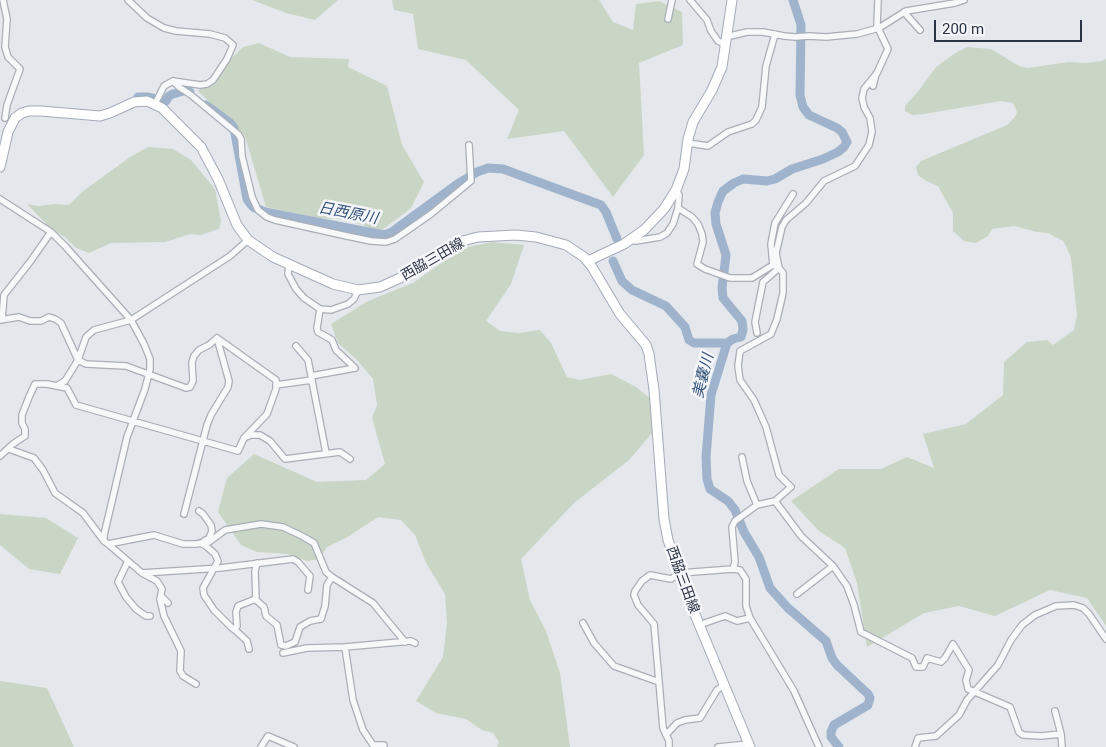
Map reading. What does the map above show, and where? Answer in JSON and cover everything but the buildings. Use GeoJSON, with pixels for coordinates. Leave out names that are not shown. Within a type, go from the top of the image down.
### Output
{"type":"FeatureCollection","features":[{"type":"Feature","properties":{"kind":"main road"},"geometry":{"type":"LineString","coordinates":[[588,261],[630,240],[644,230],[658,217],[676,190],[684,169],[690,130],[697,113],[719,75],[732,0]]}},
{"type":"Feature","properties":{"kind":"main road"},"geometry":{"type":"LineString","coordinates":[[0,167],[8,132],[5,118],[30,111],[100,116],[134,102],[147,101],[155,104]]}},
{"type":"Feature","properties":{"kind":"main road","name":"西脇三田線"},"geometry":{"type":"LineString","coordinates":[[155,104],[170,114],[201,147],[218,179],[237,224],[248,240],[264,252],[333,284],[358,290],[391,284],[418,270],[450,247],[478,237],[522,235],[544,238],[576,250],[588,261],[620,314],[646,346],[649,354],[654,390],[664,519],[668,540],[699,625],[749,745]]}},
{"type":"Feature","properties":{"kind":"street"},"geometry":{"type":"LineString","coordinates":[[3,0],[7,16],[5,47],[8,57],[20,69],[5,118]]}},
{"type":"Feature","properties":{"kind":"street"},"geometry":{"type":"LineString","coordinates":[[128,0],[148,18],[164,28],[176,32],[210,34],[225,38],[233,45],[222,66],[207,84],[200,85],[173,80],[164,86],[155,104]]}},
{"type":"Feature","properties":{"kind":"street"},"geometry":{"type":"LineString","coordinates":[[668,19],[672,0]]}},
{"type":"Feature","properties":{"kind":"street"},"geometry":{"type":"LineString","coordinates":[[690,0],[707,20],[711,31],[718,41],[726,41],[747,32],[763,32],[795,37],[842,36],[879,28],[904,12],[964,0]]}},
{"type":"Feature","properties":{"kind":"street"},"geometry":{"type":"LineString","coordinates":[[873,86],[888,49],[877,23],[878,0]]}},
{"type":"Feature","properties":{"kind":"street"},"geometry":{"type":"LineString","coordinates":[[904,12],[920,30]]}},
{"type":"Feature","properties":{"kind":"street"},"geometry":{"type":"LineString","coordinates":[[0,23],[7,16]]}},
{"type":"Feature","properties":{"kind":"street"},"geometry":{"type":"LineString","coordinates":[[688,143],[708,146],[728,132],[752,124],[756,120],[762,107],[766,66],[775,34]]}},
{"type":"Feature","properties":{"kind":"street"},"geometry":{"type":"LineString","coordinates":[[779,268],[776,254],[777,244],[786,220],[806,203],[824,182],[855,166],[869,145],[872,132],[870,118],[862,98],[864,89],[877,73]]}},
{"type":"Feature","properties":{"kind":"street"},"geometry":{"type":"LineString","coordinates":[[173,80],[179,87],[197,99],[238,134],[241,139],[242,156],[252,197],[258,210],[275,220],[324,231],[371,241],[386,242],[395,239],[431,214],[471,181],[469,145]]}},
{"type":"Feature","properties":{"kind":"street"},"geometry":{"type":"LineString","coordinates":[[630,240],[660,236],[667,233],[673,224],[678,208],[679,194],[676,190]]}},
{"type":"Feature","properties":{"kind":"street"},"geometry":{"type":"LineString","coordinates":[[773,265],[771,244],[775,223],[792,194]]}},
{"type":"Feature","properties":{"kind":"street"},"geometry":{"type":"LineString","coordinates":[[0,199],[51,232],[131,320],[150,359],[145,389],[126,437],[104,535],[106,543]]}},
{"type":"Feature","properties":{"kind":"street"},"geometry":{"type":"LineString","coordinates":[[678,208],[692,217],[698,224],[702,234],[703,242],[697,264],[714,273],[730,278],[752,278],[773,265]]}},
{"type":"Feature","properties":{"kind":"street"},"geometry":{"type":"LineString","coordinates":[[51,232],[4,295],[1,320],[19,317],[30,321],[41,321],[48,317],[55,319],[61,323],[78,360],[86,364],[126,366],[186,388],[190,387],[193,381],[192,362],[194,356],[199,350],[210,345],[217,338]]}},
{"type":"Feature","properties":{"kind":"street"},"geometry":{"type":"LineString","coordinates":[[58,385],[65,382],[78,360],[86,337],[94,330],[131,320],[230,256],[248,240]]}},
{"type":"Feature","properties":{"kind":"street"},"geometry":{"type":"LineString","coordinates":[[288,264],[288,274],[296,289],[304,298],[320,309],[331,310],[348,304],[354,299],[358,290]]}},
{"type":"Feature","properties":{"kind":"street"},"geometry":{"type":"LineString","coordinates":[[733,569],[735,562],[732,527],[735,521],[757,505],[775,501],[791,487],[779,475],[766,427],[754,400],[740,380],[738,366],[740,351],[771,334],[777,319],[783,293],[783,273],[773,265]]}},
{"type":"Feature","properties":{"kind":"street"},"geometry":{"type":"LineString","coordinates":[[757,333],[755,322],[763,282],[779,268]]}},
{"type":"Feature","properties":{"kind":"street"},"geometry":{"type":"LineString","coordinates":[[276,384],[355,368],[336,350],[332,340],[318,332],[316,328],[320,309]]}},
{"type":"Feature","properties":{"kind":"street"},"geometry":{"type":"LineString","coordinates":[[0,456],[25,436],[22,415],[35,384],[58,385],[67,388],[76,406],[238,451],[241,442],[267,414],[276,389],[276,380],[217,338]]}},
{"type":"Feature","properties":{"kind":"street"},"geometry":{"type":"LineString","coordinates":[[184,514],[210,415],[228,387],[229,381],[217,338]]}},
{"type":"Feature","properties":{"kind":"street"},"geometry":{"type":"LineString","coordinates":[[296,346],[308,360],[326,453]]}},
{"type":"Feature","properties":{"kind":"street"},"geometry":{"type":"LineString","coordinates":[[241,442],[251,435],[260,435],[270,441],[285,459],[340,452],[350,458]]}},
{"type":"Feature","properties":{"kind":"street"},"geometry":{"type":"LineString","coordinates":[[8,449],[34,458],[43,470],[55,493],[83,513],[106,543],[142,573],[157,581],[162,588],[160,596],[164,616],[181,651],[180,671],[183,676],[196,684]]}},
{"type":"Feature","properties":{"kind":"street"},"geometry":{"type":"LineString","coordinates":[[742,457],[746,481],[757,505]]}},
{"type":"Feature","properties":{"kind":"street"},"geometry":{"type":"LineString","coordinates":[[775,501],[801,536],[832,566],[847,586],[861,632],[912,658],[916,667],[923,667],[927,658],[940,662],[945,658],[953,644],[969,670],[966,680],[968,689],[1010,707],[1019,732],[1024,735],[1041,736],[1061,734]]}},
{"type":"Feature","properties":{"kind":"street"},"geometry":{"type":"LineString","coordinates":[[199,511],[211,525],[212,531],[209,538],[200,544]]}},
{"type":"Feature","properties":{"kind":"street"},"geometry":{"type":"LineString","coordinates":[[106,543],[154,535],[183,544],[200,544],[209,542],[225,530],[241,526],[261,524],[283,527],[314,543],[326,572],[373,603],[405,642]]}},
{"type":"Feature","properties":{"kind":"street"},"geometry":{"type":"LineString","coordinates":[[200,544],[206,546],[215,554],[218,561],[203,588],[204,595],[214,610],[247,641],[249,649]]}},
{"type":"Feature","properties":{"kind":"street"},"geometry":{"type":"LineString","coordinates":[[142,573],[215,568],[293,559],[310,576],[308,590]]}},
{"type":"Feature","properties":{"kind":"street"},"geometry":{"type":"LineString","coordinates":[[128,561],[118,582],[126,597],[136,609],[146,616],[150,616]]}},
{"type":"Feature","properties":{"kind":"street"},"geometry":{"type":"LineString","coordinates":[[257,563],[254,572],[256,600],[264,607],[266,616],[277,625],[281,645],[286,646],[295,642],[300,627],[310,621],[320,619],[325,606],[327,585],[332,577]]}},
{"type":"Feature","properties":{"kind":"street"},"geometry":{"type":"LineString","coordinates":[[797,594],[832,566]]}},
{"type":"Feature","properties":{"kind":"street"},"geometry":{"type":"LineString","coordinates":[[669,747],[669,740],[663,728],[654,645],[654,624],[638,604],[634,595],[635,591],[642,581],[650,575],[671,579],[680,573],[733,569],[740,570],[746,579],[746,606],[750,618],[794,691],[819,747]]}},
{"type":"Feature","properties":{"kind":"street"},"geometry":{"type":"LineString","coordinates":[[160,596],[168,603]]}},
{"type":"Feature","properties":{"kind":"street"},"geometry":{"type":"LineString","coordinates":[[235,630],[238,606],[256,600]]}},
{"type":"Feature","properties":{"kind":"street"},"geometry":{"type":"LineString","coordinates":[[915,747],[918,738],[936,736],[959,716],[967,700],[998,665],[1011,640],[1022,625],[1035,614],[1056,606],[1074,604],[1083,608],[1097,624],[1106,639]]}},
{"type":"Feature","properties":{"kind":"street"},"geometry":{"type":"LineString","coordinates":[[699,625],[725,616],[737,621],[750,618]]}},
{"type":"Feature","properties":{"kind":"street"},"geometry":{"type":"LineString","coordinates":[[583,623],[594,643],[614,666],[659,682]]}},
{"type":"Feature","properties":{"kind":"street"},"geometry":{"type":"LineString","coordinates":[[283,653],[307,648],[345,647],[411,641],[415,643]]}},
{"type":"Feature","properties":{"kind":"street"},"geometry":{"type":"LineString","coordinates":[[345,647],[353,700],[363,730],[373,745],[384,745]]}},
{"type":"Feature","properties":{"kind":"street"},"geometry":{"type":"LineString","coordinates":[[666,735],[678,723],[700,718],[717,690],[724,685]]}},
{"type":"Feature","properties":{"kind":"street"},"geometry":{"type":"LineString","coordinates":[[1055,711],[1062,747]]}},
{"type":"Feature","properties":{"kind":"street"},"geometry":{"type":"LineString","coordinates":[[261,747],[268,736],[294,747]]}},
{"type":"Feature","properties":{"kind":"street"},"geometry":{"type":"LineString","coordinates":[[718,747],[749,745]]}},
{"type":"Feature","properties":{"kind":"green space"},"geometry":{"type":"Polygon","coordinates":[[[252,0],[338,0],[315,20],[286,13],[252,0]]]}},
{"type":"Feature","properties":{"kind":"green space"},"geometry":{"type":"Polygon","coordinates":[[[392,0],[599,0],[613,22],[633,30],[636,4],[659,1],[682,12],[683,45],[639,63],[644,155],[613,197],[564,131],[507,139],[519,110],[466,60],[418,49],[413,14],[394,10],[392,0]]]}},
{"type":"Feature","properties":{"kind":"green space"},"geometry":{"type":"Polygon","coordinates":[[[259,43],[290,57],[349,59],[348,67],[387,86],[402,145],[424,182],[411,208],[379,232],[350,220],[318,218],[266,207],[245,136],[198,91],[243,47],[259,43]]]}},
{"type":"Feature","properties":{"kind":"green space"},"geometry":{"type":"Polygon","coordinates":[[[967,47],[991,49],[1019,66],[1028,68],[1069,62],[1086,63],[1106,59],[1106,626],[1087,598],[1050,590],[995,616],[959,606],[924,613],[867,647],[857,583],[845,548],[819,531],[791,501],[839,469],[881,469],[907,457],[934,468],[923,434],[966,424],[1003,395],[1004,362],[1027,342],[1047,340],[1053,345],[1074,330],[1077,315],[1071,258],[1063,241],[1048,233],[1014,226],[992,229],[988,236],[976,243],[964,241],[953,231],[953,213],[938,186],[918,175],[916,167],[921,161],[1007,125],[1017,112],[1013,103],[1001,101],[924,114],[912,115],[905,111],[905,106],[936,67],[967,47]]]}},
{"type":"Feature","properties":{"kind":"green space"},"geometry":{"type":"Polygon","coordinates":[[[148,147],[173,149],[191,160],[215,189],[221,221],[219,229],[201,235],[190,234],[165,242],[111,243],[89,253],[76,248],[65,237],[51,229],[27,204],[39,206],[69,205],[82,192],[130,157],[148,147]]]}},
{"type":"Feature","properties":{"kind":"green space"},"geometry":{"type":"Polygon","coordinates":[[[492,242],[524,245],[511,284],[486,321],[500,331],[519,333],[540,330],[551,343],[567,377],[580,380],[611,374],[636,387],[651,399],[653,432],[629,460],[574,503],[521,559],[530,600],[546,631],[560,673],[570,747],[497,747],[499,742],[493,733],[482,730],[466,719],[436,713],[416,701],[443,657],[447,623],[445,594],[426,563],[415,535],[401,520],[378,517],[346,538],[327,547],[319,559],[307,561],[288,554],[257,552],[241,545],[218,512],[227,478],[254,454],[317,482],[366,480],[385,464],[372,418],[377,405],[373,379],[356,359],[338,343],[331,324],[368,301],[413,283],[468,247],[492,242]]]}},
{"type":"Feature","properties":{"kind":"green space"},"geometry":{"type":"Polygon","coordinates":[[[0,514],[46,518],[78,538],[60,574],[29,569],[0,545],[0,514]]]}},
{"type":"Feature","properties":{"kind":"green space"},"geometry":{"type":"Polygon","coordinates":[[[0,681],[47,688],[74,747],[0,747],[0,681]]]}},
{"type":"Feature","properties":{"kind":"waterway","name":"美嚢川"},"geometry":{"type":"LineString","coordinates":[[793,0],[801,25],[800,95],[803,107],[809,115],[837,128],[842,132],[847,142],[838,152],[792,169],[775,179],[767,181],[743,179],[734,183],[723,191],[718,202],[715,213],[716,224],[726,255],[722,288],[723,298],[742,321],[743,330],[741,337],[727,343],[711,395],[706,457],[707,479],[710,489],[728,501],[735,510],[744,532],[759,557],[770,588],[788,608],[826,641],[832,658],[837,665],[870,698],[868,705],[834,725],[831,737],[839,747]]}},
{"type":"Feature","properties":{"kind":"waterway","name":"日西原川"},"geometry":{"type":"LineString","coordinates":[[138,97],[166,101],[173,94],[187,90],[190,92]]}},
{"type":"Feature","properties":{"kind":"waterway","name":"日西原川"},"geometry":{"type":"LineString","coordinates":[[206,105],[234,128],[247,199],[253,207],[265,212],[384,235],[392,232],[477,172],[488,168],[503,169],[601,205],[606,212],[617,239]]}},
{"type":"Feature","properties":{"kind":"waterway","name":"日西原川"},"geometry":{"type":"LineString","coordinates":[[613,261],[622,281],[632,290],[666,306],[685,327],[689,340],[694,343],[727,343]]}}]}
